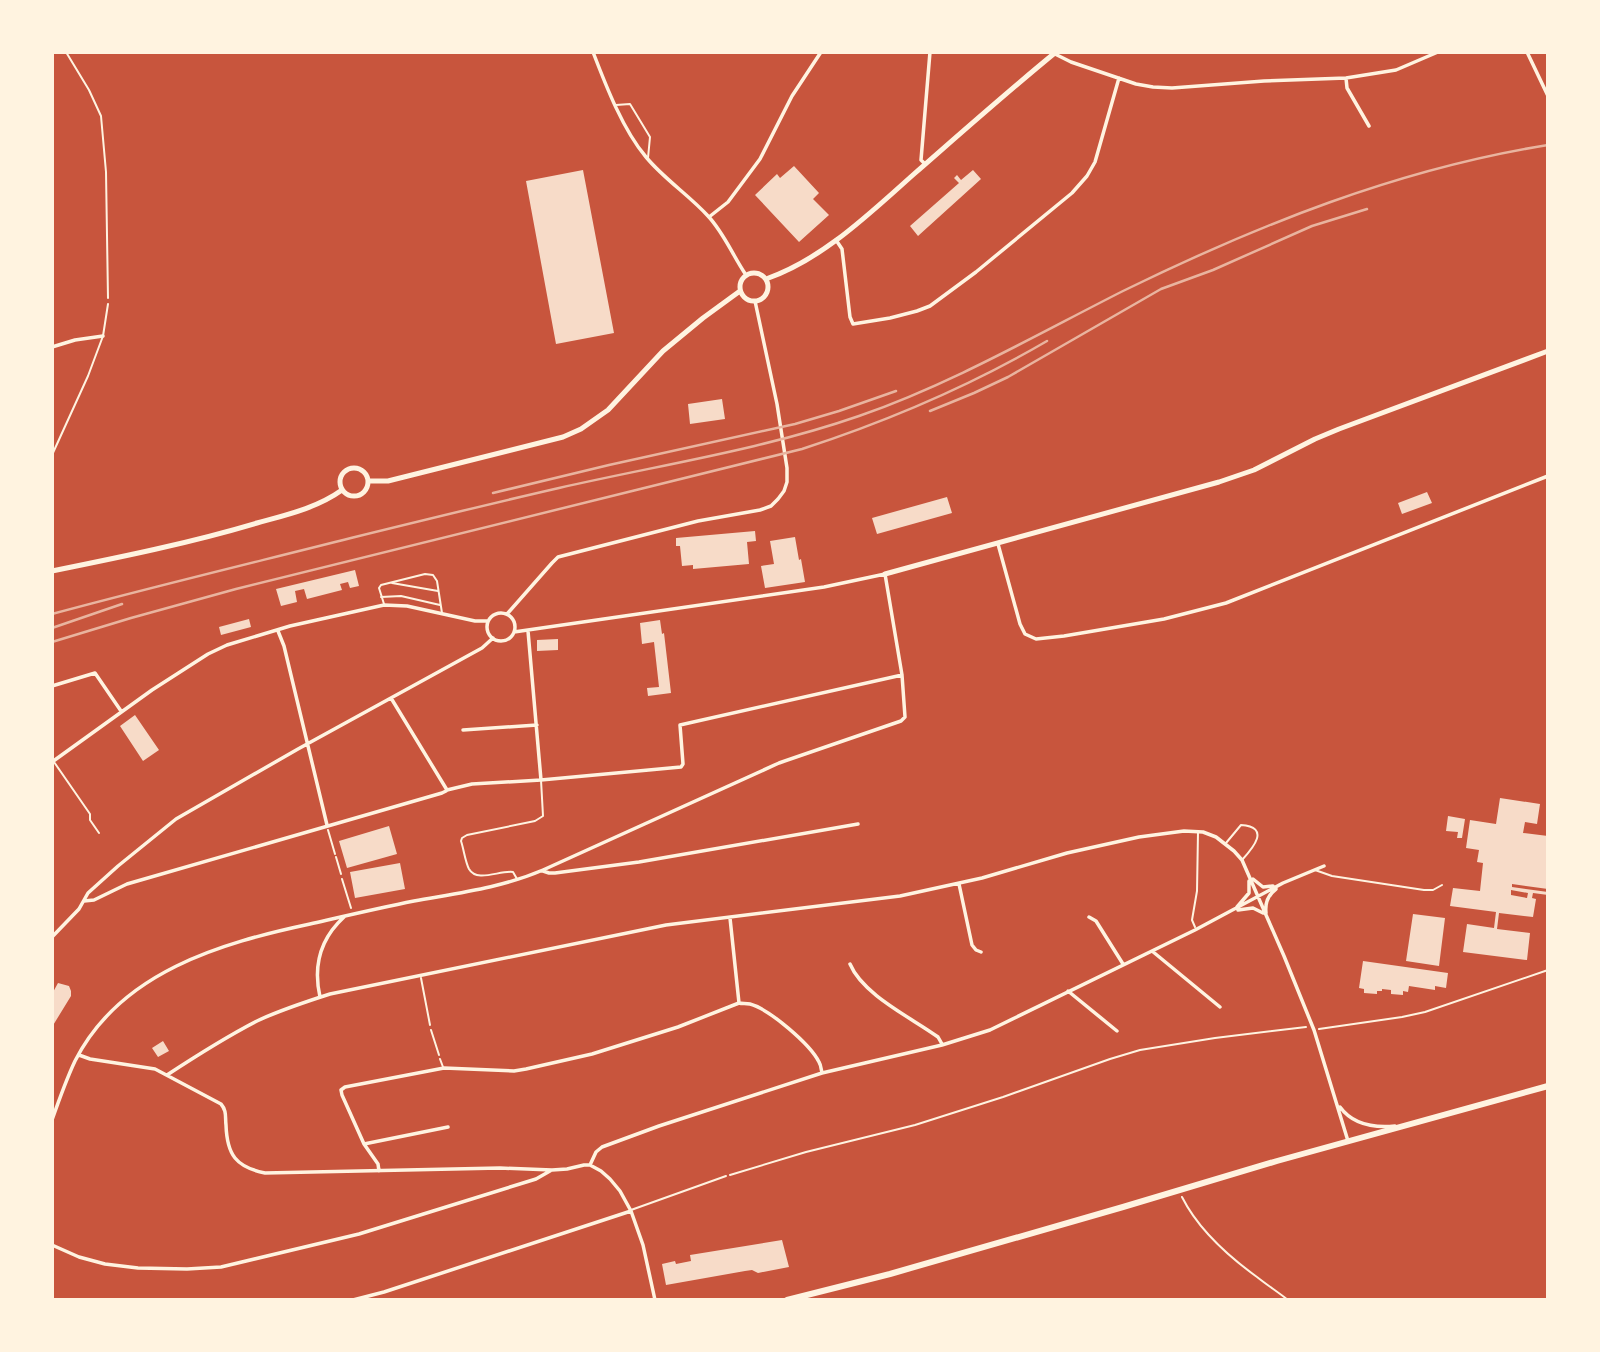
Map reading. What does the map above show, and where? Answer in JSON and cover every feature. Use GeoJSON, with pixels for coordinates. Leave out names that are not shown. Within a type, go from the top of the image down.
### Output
{"type":"FeatureCollection","features":[{"type":"Feature","properties":{"kind":"main road"},"geometry":{"type":"LineString","coordinates":[[787,1300],[871,1279],[1548,1086]]}},
{"type":"Feature","properties":{"kind":"street"},"geometry":{"type":"LineString","coordinates":[[593,52],[615,105],[639,147],[648,159],[709,217],[746,275]]}},
{"type":"Feature","properties":{"kind":"street"},"geometry":{"type":"LineString","coordinates":[[709,217],[728,202],[760,159],[792,96],[821,52]]}},
{"type":"Feature","properties":{"kind":"street"},"geometry":{"type":"LineString","coordinates":[[925,164],[921,160],[930,52]]}},
{"type":"Feature","properties":{"kind":"street"},"geometry":{"type":"LineString","coordinates":[[766,279],[805,260],[836,240],[1054,53],[1071,62],[1119,78],[1153,87],[1171,88],[1346,78],[1396,70],[1438,52]]}},
{"type":"Feature","properties":{"kind":"street"},"geometry":{"type":"LineString","coordinates":[[1527,52],[1548,96]]}},
{"type":"Feature","properties":{"kind":"street"},"geometry":{"type":"LineString","coordinates":[[836,240],[842,249],[853,324],[890,318],[930,306],[1072,193],[1087,176],[1095,162],[1119,78]]}},
{"type":"Feature","properties":{"kind":"street"},"geometry":{"type":"LineString","coordinates":[[1346,78],[1347,88],[1369,126]]}},
{"type":"Feature","properties":{"kind":"street"},"geometry":{"type":"LineString","coordinates":[[759,274],[766,279],[768,284],[764,297],[755,301],[746,299],[740,291],[740,282],[746,275],[759,274]]}},
{"type":"Feature","properties":{"kind":"street"},"geometry":{"type":"LineString","coordinates":[[368,481],[388,481],[564,437],[581,429],[608,410],[663,351],[740,291]]}},
{"type":"Feature","properties":{"kind":"street"},"geometry":{"type":"LineString","coordinates":[[507,614],[558,557],[698,522],[760,510],[771,506],[784,491],[787,468],[777,404],[755,301]]}},
{"type":"Feature","properties":{"kind":"street"},"geometry":{"type":"LineString","coordinates":[[52,347],[103,336]]}},
{"type":"Feature","properties":{"kind":"street"},"geometry":{"type":"LineString","coordinates":[[514,632],[824,587],[885,574],[1219,482],[1254,470],[1339,429],[1548,351]]}},
{"type":"Feature","properties":{"kind":"street"},"geometry":{"type":"LineString","coordinates":[[356,468],[365,472],[368,481],[366,490],[358,495],[350,495],[342,490],[339,481],[346,469],[356,468]]}},
{"type":"Feature","properties":{"kind":"street"},"geometry":{"type":"LineString","coordinates":[[997,542],[1025,634],[1036,639],[1064,636],[1164,619],[1226,603],[1548,476]]}},
{"type":"Feature","properties":{"kind":"street"},"geometry":{"type":"LineString","coordinates":[[52,571],[246,526],[317,504],[342,490]]}},
{"type":"Feature","properties":{"kind":"street"},"geometry":{"type":"LineString","coordinates":[[52,1120],[79,1055],[96,1029],[113,1010],[170,969],[261,934],[518,880],[779,763],[904,719],[902,675],[885,574]]}},
{"type":"Feature","properties":{"kind":"street"},"geometry":{"type":"LineString","coordinates":[[53,762],[121,711],[208,654],[227,645],[290,626],[384,605],[407,606],[475,621],[488,621]]}},
{"type":"Feature","properties":{"kind":"street"},"geometry":{"type":"LineString","coordinates":[[507,614],[513,620],[514,632],[505,641],[493,638],[487,629],[488,621],[494,615],[507,614]]}},
{"type":"Feature","properties":{"kind":"street"},"geometry":{"type":"LineString","coordinates":[[278,631],[284,646],[328,827]]}},
{"type":"Feature","properties":{"kind":"street"},"geometry":{"type":"LineString","coordinates":[[528,631],[541,780]]}},
{"type":"Feature","properties":{"kind":"street"},"geometry":{"type":"LineString","coordinates":[[52,937],[88,893],[176,820],[482,649],[493,638]]}},
{"type":"Feature","properties":{"kind":"street"},"geometry":{"type":"LineString","coordinates":[[52,686],[95,673],[121,711]]}},
{"type":"Feature","properties":{"kind":"street"},"geometry":{"type":"LineString","coordinates":[[84,901],[94,900],[127,884],[472,784],[681,767],[680,725],[902,675]]}},
{"type":"Feature","properties":{"kind":"street"},"geometry":{"type":"LineString","coordinates":[[391,698],[447,790]]}},
{"type":"Feature","properties":{"kind":"street"},"geometry":{"type":"LineString","coordinates":[[463,730],[537,725]]}},
{"type":"Feature","properties":{"kind":"street"},"geometry":{"type":"LineString","coordinates":[[542,870],[555,873],[639,862],[858,824]]}},
{"type":"Feature","properties":{"kind":"street"},"geometry":{"type":"LineString","coordinates":[[167,1075],[259,1020],[320,997],[666,925],[887,899],[959,884],[1067,853],[1139,837],[1198,831],[1216,836],[1242,860],[1313,1028],[1348,1141]]}},
{"type":"Feature","properties":{"kind":"street"},"geometry":{"type":"LineString","coordinates":[[1247,872],[1258,884],[1270,887],[1324,866]]}},
{"type":"Feature","properties":{"kind":"street"},"geometry":{"type":"LineString","coordinates":[[1229,912],[1249,893],[1247,872]]}},
{"type":"Feature","properties":{"kind":"street"},"geometry":{"type":"LineString","coordinates":[[590,1165],[596,1152],[602,1147],[659,1126],[822,1073],[942,1045],[990,1030],[1195,930],[1283,883]]}},
{"type":"Feature","properties":{"kind":"street"},"geometry":{"type":"LineString","coordinates":[[1267,917],[1268,898],[1283,883]]}},
{"type":"Feature","properties":{"kind":"street"},"geometry":{"type":"LineString","coordinates":[[959,884],[972,945],[981,952]]}},
{"type":"Feature","properties":{"kind":"street"},"geometry":{"type":"LineString","coordinates":[[1229,912],[1254,908],[1267,917]]}},
{"type":"Feature","properties":{"kind":"street"},"geometry":{"type":"LineString","coordinates":[[320,997],[317,960],[322,944],[344,917]]}},
{"type":"Feature","properties":{"kind":"street"},"geometry":{"type":"LineString","coordinates":[[1089,917],[1096,921],[1123,964]]}},
{"type":"Feature","properties":{"kind":"street"},"geometry":{"type":"LineString","coordinates":[[730,918],[739,1003]]}},
{"type":"Feature","properties":{"kind":"street"},"geometry":{"type":"LineString","coordinates":[[1152,951],[1220,1007]]}},
{"type":"Feature","properties":{"kind":"street"},"geometry":{"type":"LineString","coordinates":[[850,964],[856,976],[867,986],[938,1037],[942,1045]]}},
{"type":"Feature","properties":{"kind":"street"},"geometry":{"type":"LineString","coordinates":[[1068,991],[1117,1031]]}},
{"type":"Feature","properties":{"kind":"street"},"geometry":{"type":"LineString","coordinates":[[379,1171],[378,1164],[364,1143],[342,1095],[341,1090],[345,1087],[444,1068],[514,1071],[592,1055],[678,1027],[739,1003],[752,1004],[793,1032],[819,1062],[822,1073]]}},
{"type":"Feature","properties":{"kind":"street"},"geometry":{"type":"LineString","coordinates":[[79,1055],[155,1069],[221,1104],[226,1110],[226,1138],[229,1149],[236,1160],[249,1170],[265,1173],[500,1168],[567,1170],[590,1165],[610,1179],[631,1211],[643,1245],[656,1298]]}},
{"type":"Feature","properties":{"kind":"street"},"geometry":{"type":"LineString","coordinates":[[1337,1102],[1346,1115],[1360,1123],[1383,1127],[1411,1123]]}},
{"type":"Feature","properties":{"kind":"street"},"geometry":{"type":"LineString","coordinates":[[364,1143],[448,1127]]}},
{"type":"Feature","properties":{"kind":"street"},"geometry":{"type":"LineString","coordinates":[[52,1245],[79,1257],[106,1264],[138,1268],[221,1267],[359,1234],[536,1179],[552,1170]]}},
{"type":"Feature","properties":{"kind":"street"},"geometry":{"type":"LineString","coordinates":[[353,1300],[631,1211]]}},
{"type":"Feature","properties":{"kind":"lane"},"geometry":{"type":"LineString","coordinates":[[615,105],[630,104],[650,137],[648,159]]}},
{"type":"Feature","properties":{"kind":"lane"},"geometry":{"type":"LineString","coordinates":[[52,455],[103,336],[108,304]]}},
{"type":"Feature","properties":{"kind":"lane"},"geometry":{"type":"LineString","coordinates":[[384,605],[379,588],[381,585],[425,574],[433,575],[437,581],[442,614]]}},
{"type":"Feature","properties":{"kind":"lane"},"geometry":{"type":"LineString","coordinates":[[391,582],[439,592]]}},
{"type":"Feature","properties":{"kind":"lane"},"geometry":{"type":"LineString","coordinates":[[381,597],[401,596],[441,605]]}},
{"type":"Feature","properties":{"kind":"lane"},"geometry":{"type":"LineString","coordinates":[[53,762],[99,833]]}},
{"type":"Feature","properties":{"kind":"lane"},"geometry":{"type":"LineString","coordinates":[[518,880],[513,872],[507,871],[480,876],[474,874],[470,870],[461,841],[467,835],[535,821],[543,816],[541,780]]}},
{"type":"Feature","properties":{"kind":"lane"},"geometry":{"type":"LineString","coordinates":[[1225,843],[1241,825],[1255,830],[1258,840],[1242,860]]}},
{"type":"Feature","properties":{"kind":"lane"},"geometry":{"type":"LineString","coordinates":[[1195,930],[1192,920],[1197,891],[1198,831]]}},
{"type":"Feature","properties":{"kind":"lane"},"geometry":{"type":"LineString","coordinates":[[1314,870],[1332,876],[1424,890],[1433,890],[1442,885]]}},
{"type":"Feature","properties":{"kind":"lane"},"geometry":{"type":"LineString","coordinates":[[421,975],[430,1025]]}},
{"type":"Feature","properties":{"kind":"lane"},"geometry":{"type":"LineString","coordinates":[[440,1059],[444,1068]]}},
{"type":"Feature","properties":{"kind":"lane"},"geometry":{"type":"LineString","coordinates":[[631,1211],[726,1176]]}},
{"type":"Feature","properties":{"kind":"path"},"geometry":{"type":"LineString","coordinates":[[66,52],[101,116],[106,172],[108,304]]}},
{"type":"Feature","properties":{"kind":"path"},"geometry":{"type":"LineString","coordinates":[[328,827],[341,874]]}},
{"type":"Feature","properties":{"kind":"path"},"geometry":{"type":"LineString","coordinates":[[342,879],[351,909]]}},
{"type":"Feature","properties":{"kind":"path"},"geometry":{"type":"LineString","coordinates":[[726,1176],[806,1152],[915,1125],[1140,1050],[1215,1038],[1402,1017],[1425,1012],[1548,970]]}},
{"type":"Feature","properties":{"kind":"path"},"geometry":{"type":"LineString","coordinates":[[430,1025],[440,1059]]}},
{"type":"Feature","properties":{"kind":"path"},"geometry":{"type":"LineString","coordinates":[[1179,1191],[1198,1222],[1219,1245],[1288,1300]]}},
{"type":"Feature","properties":{"kind":"building"},"geometry":{"type":"Polygon","coordinates":[[[794,166],[819,193],[813,199],[829,215],[799,242],[755,195],[777,174],[780,178],[794,166]]]}},
{"type":"Feature","properties":{"kind":"building"},"geometry":{"type":"Polygon","coordinates":[[[583,170],[614,333],[556,344],[526,181],[583,170]]]}},
{"type":"Feature","properties":{"kind":"building"},"geometry":{"type":"Polygon","coordinates":[[[973,170],[981,179],[918,236],[910,226],[959,183],[954,178],[957,175],[961,180],[973,170]]]}},
{"type":"Feature","properties":{"kind":"building"},"geometry":{"type":"Polygon","coordinates":[[[722,399],[725,419],[690,424],[688,404],[722,399]]]}},
{"type":"Feature","properties":{"kind":"building"},"geometry":{"type":"Polygon","coordinates":[[[1427,492],[1432,503],[1402,514],[1398,503],[1427,492]]]}},
{"type":"Feature","properties":{"kind":"building"},"geometry":{"type":"Polygon","coordinates":[[[947,497],[952,513],[877,534],[872,518],[947,497]]]}},
{"type":"Feature","properties":{"kind":"building"},"geometry":{"type":"Polygon","coordinates":[[[755,531],[756,541],[747,542],[749,564],[693,569],[693,565],[682,566],[680,546],[676,546],[676,538],[755,531]]]}},
{"type":"Feature","properties":{"kind":"building"},"geometry":{"type":"Polygon","coordinates":[[[795,537],[805,582],[765,588],[761,566],[774,564],[770,541],[795,537]]]}},
{"type":"Feature","properties":{"kind":"building"},"geometry":{"type":"Polygon","coordinates":[[[355,570],[359,586],[350,588],[348,582],[340,584],[342,590],[307,599],[304,589],[295,591],[297,602],[281,606],[276,589],[355,570]]]}},
{"type":"Feature","properties":{"kind":"building"},"geometry":{"type":"Polygon","coordinates":[[[249,619],[251,627],[221,635],[219,627],[249,619]]]}},
{"type":"Feature","properties":{"kind":"building"},"geometry":{"type":"Polygon","coordinates":[[[660,620],[671,693],[648,696],[647,688],[659,687],[654,642],[642,644],[640,623],[660,620]]]}},
{"type":"Feature","properties":{"kind":"building"},"geometry":{"type":"Polygon","coordinates":[[[558,639],[558,650],[537,651],[537,640],[558,639]]]}},
{"type":"Feature","properties":{"kind":"building"},"geometry":{"type":"Polygon","coordinates":[[[135,715],[159,750],[143,761],[120,726],[135,715]]]}},
{"type":"Feature","properties":{"kind":"building"},"geometry":{"type":"Polygon","coordinates":[[[1500,798],[1540,804],[1537,824],[1525,822],[1523,833],[1548,836],[1548,889],[1512,884],[1512,887],[1548,892],[1548,895],[1533,893],[1532,898],[1536,899],[1533,917],[1499,913],[1497,929],[1530,933],[1527,960],[1463,952],[1467,924],[1494,928],[1496,912],[1450,906],[1453,888],[1480,891],[1483,863],[1477,862],[1479,850],[1466,848],[1470,820],[1496,824],[1500,798]],[[1511,890],[1511,895],[1527,898],[1528,893],[1511,890]]]}},
{"type":"Feature","properties":{"kind":"building"},"geometry":{"type":"Polygon","coordinates":[[[1448,816],[1465,819],[1462,838],[1457,838],[1458,832],[1446,831],[1448,816]]]}},
{"type":"Feature","properties":{"kind":"building"},"geometry":{"type":"Polygon","coordinates":[[[389,826],[397,854],[347,868],[339,841],[389,826]]]}},
{"type":"Feature","properties":{"kind":"building"},"geometry":{"type":"Polygon","coordinates":[[[400,863],[405,889],[355,898],[350,872],[400,863]]]}},
{"type":"Feature","properties":{"kind":"building"},"geometry":{"type":"Polygon","coordinates":[[[1413,914],[1445,918],[1439,966],[1406,961],[1413,914]]]}},
{"type":"Feature","properties":{"kind":"building"},"geometry":{"type":"Polygon","coordinates":[[[1363,961],[1448,973],[1446,988],[1435,986],[1435,990],[1409,986],[1408,992],[1403,991],[1403,995],[1391,994],[1391,990],[1382,989],[1377,991],[1377,994],[1364,993],[1364,989],[1359,988],[1363,961]]]}},
{"type":"Feature","properties":{"kind":"building"},"geometry":{"type":"Polygon","coordinates":[[[58,983],[69,986],[71,996],[52,1027],[52,994],[58,983]]]}},
{"type":"Feature","properties":{"kind":"building"},"geometry":{"type":"Polygon","coordinates":[[[163,1041],[169,1051],[158,1057],[152,1048],[163,1041]]]}},
{"type":"Feature","properties":{"kind":"building"},"geometry":{"type":"Polygon","coordinates":[[[782,1240],[789,1267],[758,1273],[745,1271],[666,1285],[662,1264],[691,1261],[690,1255],[782,1240]]]}},
{"type":"Feature","properties":{"kind":"railway"},"geometry":{"type":"LineString","coordinates":[[52,614],[455,513],[747,448],[822,428],[927,389],[1123,291],[1277,222],[1383,184],[1492,155],[1548,145]]}},
{"type":"Feature","properties":{"kind":"railway"},"geometry":{"type":"LineString","coordinates":[[930,411],[1008,377],[1161,289],[1213,270],[1312,226],[1367,209]]}},
{"type":"Feature","properties":{"kind":"railway"},"geometry":{"type":"LineString","coordinates":[[52,642],[236,589],[802,449],[866,427],[928,401],[1047,341]]}},
{"type":"Feature","properties":{"kind":"railway"},"geometry":{"type":"LineString","coordinates":[[493,493],[795,424],[896,391]]}},
{"type":"Feature","properties":{"kind":"railway"},"geometry":{"type":"LineString","coordinates":[[52,628],[122,604]]}}]}
